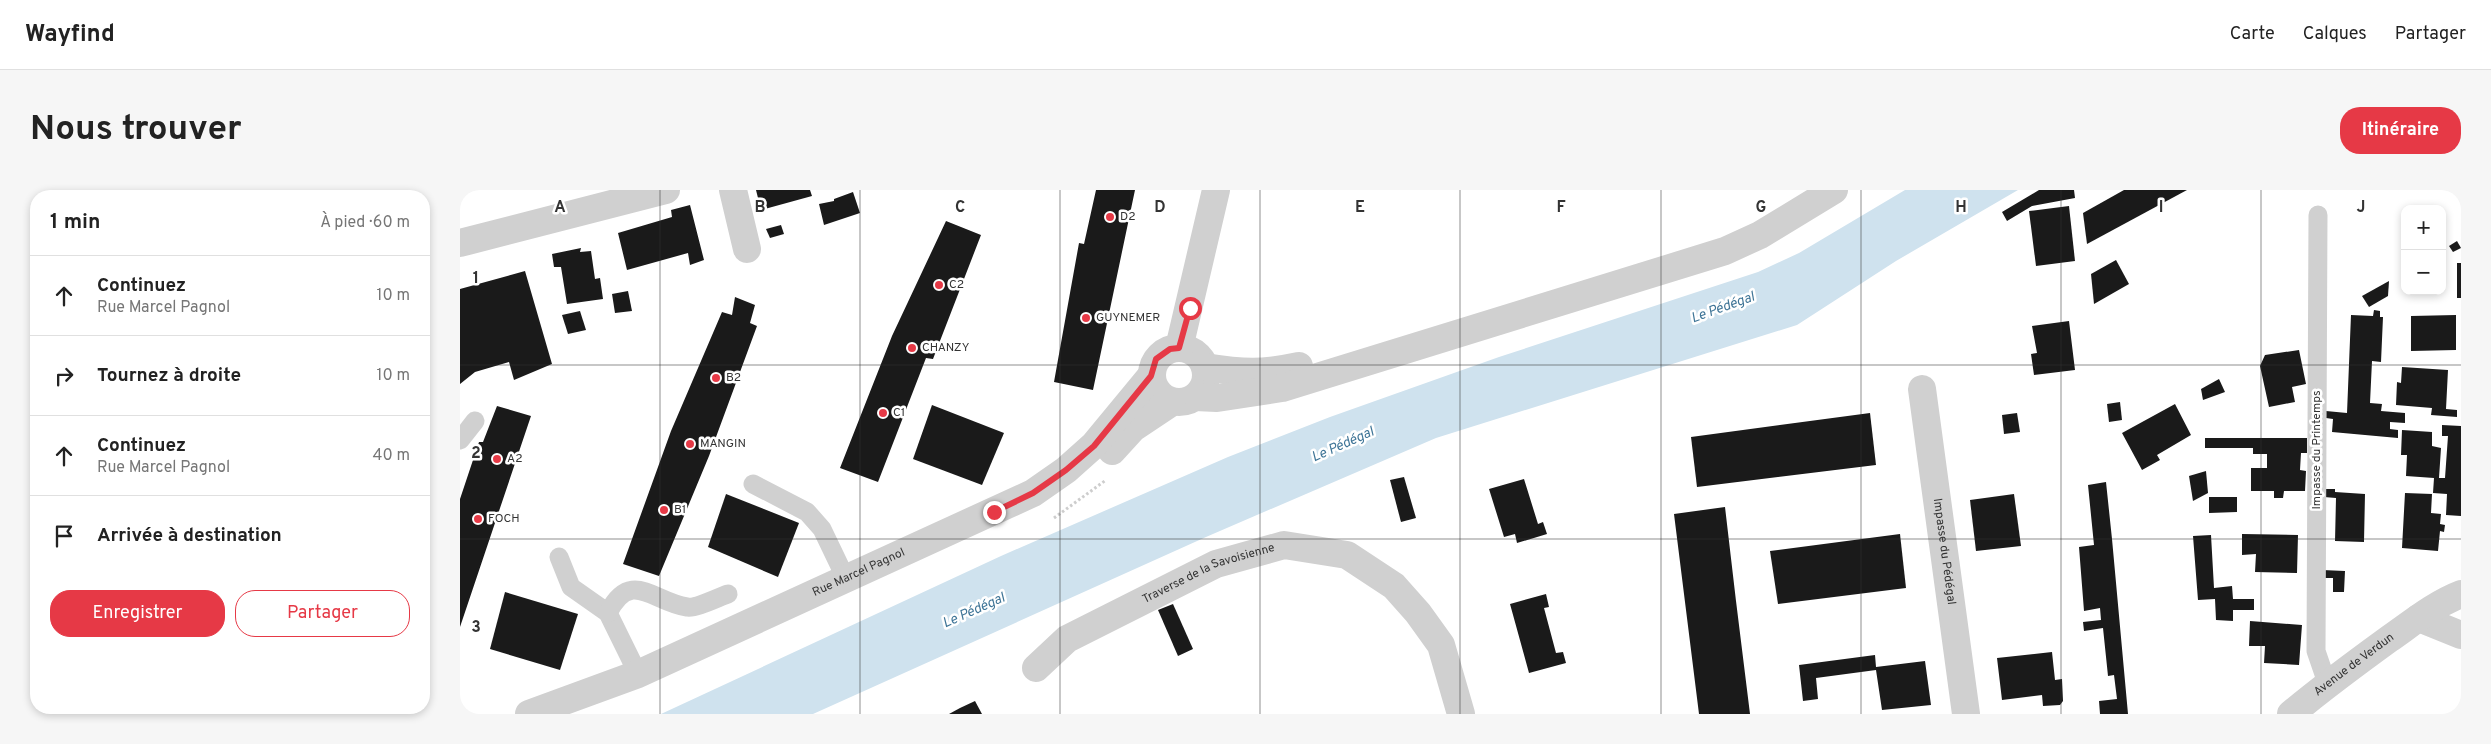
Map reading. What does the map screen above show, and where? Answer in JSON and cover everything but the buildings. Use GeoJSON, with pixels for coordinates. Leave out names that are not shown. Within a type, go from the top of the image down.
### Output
{"type":"FeatureCollection","features":[{"type":"Feature","properties":{"kind":"street"},"geometry":{"type":"LineString","coordinates":[[460,243],[666,190]]}},
{"type":"Feature","properties":{"kind":"street"},"geometry":{"type":"LineString","coordinates":[[733,190],[748,249]]}},
{"type":"Feature","properties":{"kind":"street"},"geometry":{"type":"LineString","coordinates":[[1179,348],[1216,190]]}},
{"type":"Feature","properties":{"kind":"street"},"geometry":{"type":"LineString","coordinates":[[1205,367],[1240,372],[1268,372],[1300,366],[1695,244],[1742,225],[1804,190]]}},
{"type":"Feature","properties":{"kind":"street"},"geometry":{"type":"LineString","coordinates":[[1184,399],[1204,384],[1205,367],[1195,353],[1179,348],[1162,353],[1152,368],[1151,376],[1158,393],[1184,399],[1217,398],[1282,388],[1725,251],[1760,235],[1834,190]]}},
{"type":"Feature","properties":{"kind":"street","name":"Rue Marcel Pagnol"},"geometry":{"type":"LineString","coordinates":[[529,714],[638,674],[1033,493],[1066,470],[1094,446],[1151,376]]}},
{"type":"Feature","properties":{"kind":"street","name":"Impasse du Pédégal"},"geometry":{"type":"LineString","coordinates":[[1922,389],[1966,714]]}},
{"type":"Feature","properties":{"kind":"street","name":"Rue Marcel Pagnol"},"geometry":{"type":"LineString","coordinates":[[577,714],[637,692],[1039,508],[1074,487],[1102,462],[1133,428],[1184,399]]}},
{"type":"Feature","properties":{"kind":"street","name":"Traverse de la Savoisienne"},"geometry":{"type":"LineString","coordinates":[[1036,668],[1067,639],[1216,564],[1284,545],[1347,555],[1394,586],[1418,613],[1441,645],[1461,714]]}},
{"type":"Feature","properties":{"kind":"street","name":"Avenue de Verdun"},"geometry":{"type":"LineString","coordinates":[[2291,714],[2327,683],[2419,618],[2445,600],[2461,594]]}},
{"type":"Feature","properties":{"kind":"street"},"geometry":{"type":"LineString","coordinates":[[2419,618],[2461,635]]}},
{"type":"Feature","properties":{"kind":"lane","name":"Impasse du Printemps"},"geometry":{"type":"LineString","coordinates":[[2318,215],[2316,651],[2327,683]]}},
{"type":"Feature","properties":{"kind":"lane"},"geometry":{"type":"LineString","coordinates":[[460,440],[476,421]]}},
{"type":"Feature","properties":{"kind":"lane"},"geometry":{"type":"LineString","coordinates":[[753,484],[807,512],[822,529],[846,579]]}},
{"type":"Feature","properties":{"kind":"lane"},"geometry":{"type":"LineString","coordinates":[[559,557],[571,587],[608,613],[638,674]]}},
{"type":"Feature","properties":{"kind":"lane"},"geometry":{"type":"LineString","coordinates":[[608,613],[615,600],[624,591],[634,589],[689,608],[728,594]]}},
{"type":"Feature","properties":{"kind":"path"},"geometry":{"type":"LineString","coordinates":[[1050,520],[1111,475]]}},
{"type":"Feature","properties":{"kind":"water","name":"Le Pédégal"},"geometry":{"type":"Polygon","coordinates":[[[1905,190],[2018,190],[1896,261],[1797,325],[1436,438],[1206,537],[813,714],[661,714],[1001,556],[1228,457],[1330,417],[1499,357],[1758,272],[1799,253],[1905,190]]]}},
{"type":"Feature","properties":{"kind":"place","name":"D2"},"geometry":{"type":"Point","coordinates":[1110,217]}},
{"type":"Feature","properties":{"kind":"place","name":"C2"},"geometry":{"type":"Point","coordinates":[939,285]}},
{"type":"Feature","properties":{"kind":"place","name":"GUYNEMER"},"geometry":{"type":"Point","coordinates":[1086,318]}},
{"type":"Feature","properties":{"kind":"place","name":"CHANZY"},"geometry":{"type":"Point","coordinates":[912,348]}},
{"type":"Feature","properties":{"kind":"place","name":"B2"},"geometry":{"type":"Point","coordinates":[716,378]}},
{"type":"Feature","properties":{"kind":"place","name":"C1"},"geometry":{"type":"Point","coordinates":[883,413]}},
{"type":"Feature","properties":{"kind":"place","name":"MANGIN"},"geometry":{"type":"Point","coordinates":[690,444]}},
{"type":"Feature","properties":{"kind":"place","name":"A2"},"geometry":{"type":"Point","coordinates":[497,459]}},
{"type":"Feature","properties":{"kind":"place","name":"B1"},"geometry":{"type":"Point","coordinates":[664,510]}},
{"type":"Feature","properties":{"kind":"place","name":"FOCH"},"geometry":{"type":"Point","coordinates":[478,519]}},
{"type":"Feature","properties":{"kind":"route"},"geometry":{"type":"LineString","coordinates":[[994,512],[1033,493],[1066,470],[1094,446],[1151,376],[1156,359],[1170,349],[1179,348],[1190,308]]}}]}
